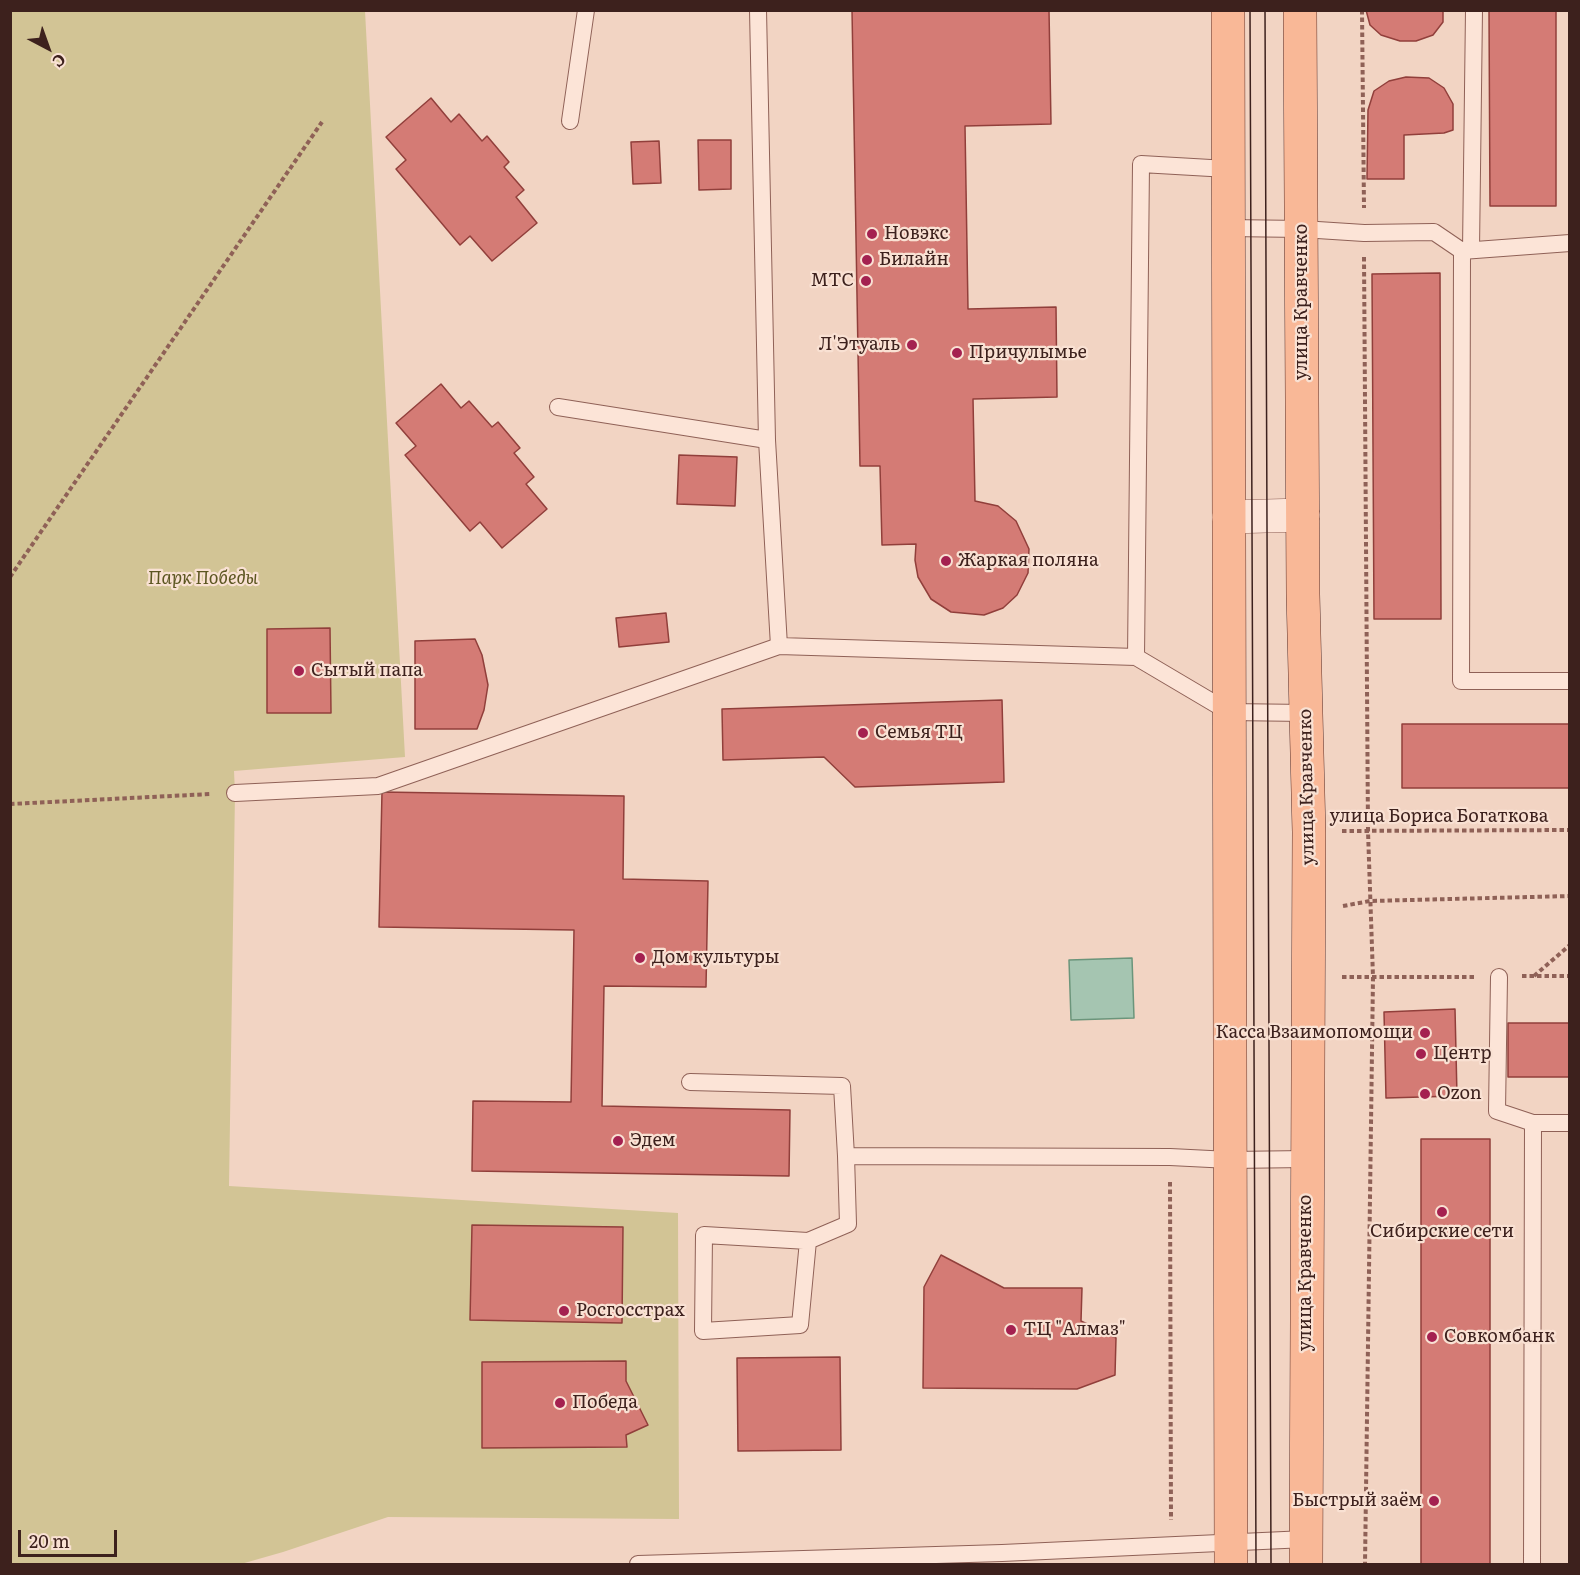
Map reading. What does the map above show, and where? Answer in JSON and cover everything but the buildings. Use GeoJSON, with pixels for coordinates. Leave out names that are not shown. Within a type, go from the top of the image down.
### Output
{"type":"FeatureCollection","features":[{"type":"Feature","properties":{"kind":"main road"},"geometry":{"type":"LineString","coordinates":[[1228,10],[1231,1554]]}},
{"type":"Feature","properties":{"kind":"main road","name":"улица Кравченко"},"geometry":{"type":"LineString","coordinates":[[1300,10],[1303,515],[1309,832],[1306,1552]]}},
{"type":"Feature","properties":{"kind":"street"},"geometry":{"type":"LineString","coordinates":[[1229,517],[1303,515]]}},
{"type":"Feature","properties":{"kind":"lane"},"geometry":{"type":"LineString","coordinates":[[570,121],[586,10]]}},
{"type":"Feature","properties":{"kind":"lane"},"geometry":{"type":"LineString","coordinates":[[758,10],[767,440],[779,646]]}},
{"type":"Feature","properties":{"kind":"lane"},"geometry":{"type":"LineString","coordinates":[[1474,10],[1467,250],[1461,681],[1569,681]]}},
{"type":"Feature","properties":{"kind":"lane"},"geometry":{"type":"LineString","coordinates":[[1136,657],[1141,164],[1228,169]]}},
{"type":"Feature","properties":{"kind":"lane"},"geometry":{"type":"LineString","coordinates":[[1228,228],[1364,233],[1434,232],[1467,250],[1569,243]]}},
{"type":"Feature","properties":{"kind":"lane"},"geometry":{"type":"LineString","coordinates":[[558,407],[767,440]]}},
{"type":"Feature","properties":{"kind":"lane"},"geometry":{"type":"LineString","coordinates":[[235,793],[378,786],[779,646],[1136,657],[1229,712],[1306,713]]}},
{"type":"Feature","properties":{"kind":"lane"},"geometry":{"type":"LineString","coordinates":[[1499,976],[1497,1111],[1533,1123],[1569,1123]]}},
{"type":"Feature","properties":{"kind":"lane"},"geometry":{"type":"LineString","coordinates":[[690,1082],[842,1086],[846,1156],[848,1224],[808,1241],[704,1235],[703,1332],[800,1325],[808,1241]]}},
{"type":"Feature","properties":{"kind":"lane"},"geometry":{"type":"LineString","coordinates":[[1532,1564],[1533,1123]]}},
{"type":"Feature","properties":{"kind":"lane"},"geometry":{"type":"LineString","coordinates":[[846,1156],[1306,1159]]}},
{"type":"Feature","properties":{"kind":"lane"},"geometry":{"type":"LineString","coordinates":[[638,1564],[1002,1559],[1171,1545],[1231,1554],[1306,1552]]}},
{"type":"Feature","properties":{"kind":"path"},"geometry":{"type":"LineString","coordinates":[[1362,10],[1368,831],[1373,977],[1365,1564]]}},
{"type":"Feature","properties":{"kind":"path"},"geometry":{"type":"LineString","coordinates":[[10,577],[322,122]]}},
{"type":"Feature","properties":{"kind":"path"},"geometry":{"type":"LineString","coordinates":[[10,804],[235,793]]}},
{"type":"Feature","properties":{"kind":"path","name":"улица Бориса Богаткова"},"geometry":{"type":"LineString","coordinates":[[1309,832],[1569,830]]}},
{"type":"Feature","properties":{"kind":"path"},"geometry":{"type":"LineString","coordinates":[[1309,912],[1370,901],[1569,896]]}},
{"type":"Feature","properties":{"kind":"path"},"geometry":{"type":"LineString","coordinates":[[1534,976],[1569,945]]}},
{"type":"Feature","properties":{"kind":"path"},"geometry":{"type":"LineString","coordinates":[[1309,977],[1569,976]]}},
{"type":"Feature","properties":{"kind":"path"},"geometry":{"type":"LineString","coordinates":[[1170,1157],[1171,1545]]}},
{"type":"Feature","properties":{"kind":"green space","name":"Парк Победы"},"geometry":{"type":"Polygon","coordinates":[[[11,11],[365,11],[405,757],[234,771],[229,1186],[678,1213],[679,1519],[388,1517],[241,1564],[11,1564],[11,11]]]}},
{"type":"Feature","properties":{"kind":"shaded area"},"geometry":{"type":"Polygon","coordinates":[[[1132,958],[1134,1018],[1071,1020],[1069,960],[1132,958]]]}},
{"type":"Feature","properties":{"kind":"tram line"},"geometry":{"type":"LineString","coordinates":[[1250,10],[1256,1564]]}},
{"type":"Feature","properties":{"kind":"tram line"},"geometry":{"type":"LineString","coordinates":[[1265,10],[1271,1564]]}},
{"type":"Feature","properties":{"kind":"place","name":"Новэкс"},"geometry":{"type":"Point","coordinates":[872,234]}},
{"type":"Feature","properties":{"kind":"place","name":"Билайн"},"geometry":{"type":"Point","coordinates":[867,260]}},
{"type":"Feature","properties":{"kind":"place","name":"МТС"},"geometry":{"type":"Point","coordinates":[866,281]}},
{"type":"Feature","properties":{"kind":"place","name":"Л'Этуаль"},"geometry":{"type":"Point","coordinates":[912,345]}},
{"type":"Feature","properties":{"kind":"place","name":"Причулымье"},"geometry":{"type":"Point","coordinates":[957,353]}},
{"type":"Feature","properties":{"kind":"place","name":"Жаркая поляна"},"geometry":{"type":"Point","coordinates":[946,561]}},
{"type":"Feature","properties":{"kind":"place","name":"Сытый папа"},"geometry":{"type":"Point","coordinates":[299,671]}},
{"type":"Feature","properties":{"kind":"place","name":"Семья ТЦ"},"geometry":{"type":"Point","coordinates":[863,733]}},
{"type":"Feature","properties":{"kind":"place","name":"Дом культуры"},"geometry":{"type":"Point","coordinates":[640,958]}},
{"type":"Feature","properties":{"kind":"place","name":"Касса Взаимопомощи"},"geometry":{"type":"Point","coordinates":[1425,1033]}},
{"type":"Feature","properties":{"kind":"place","name":"Центр"},"geometry":{"type":"Point","coordinates":[1421,1054]}},
{"type":"Feature","properties":{"kind":"place","name":"Ozon"},"geometry":{"type":"Point","coordinates":[1425,1094]}},
{"type":"Feature","properties":{"kind":"place","name":"Эдем"},"geometry":{"type":"Point","coordinates":[618,1141]}},
{"type":"Feature","properties":{"kind":"place","name":"Сибирские сети"},"geometry":{"type":"Point","coordinates":[1442,1212]}},
{"type":"Feature","properties":{"kind":"place","name":"Росгосстрах"},"geometry":{"type":"Point","coordinates":[564,1311]}},
{"type":"Feature","properties":{"kind":"place","name":"ТЦ \"Алмаз\""},"geometry":{"type":"Point","coordinates":[1011,1330]}},
{"type":"Feature","properties":{"kind":"place","name":"Совкомбанк"},"geometry":{"type":"Point","coordinates":[1432,1337]}},
{"type":"Feature","properties":{"kind":"place","name":"Победа"},"geometry":{"type":"Point","coordinates":[560,1403]}},
{"type":"Feature","properties":{"kind":"place","name":"Быстрый заём"},"geometry":{"type":"Point","coordinates":[1434,1501]}}]}
